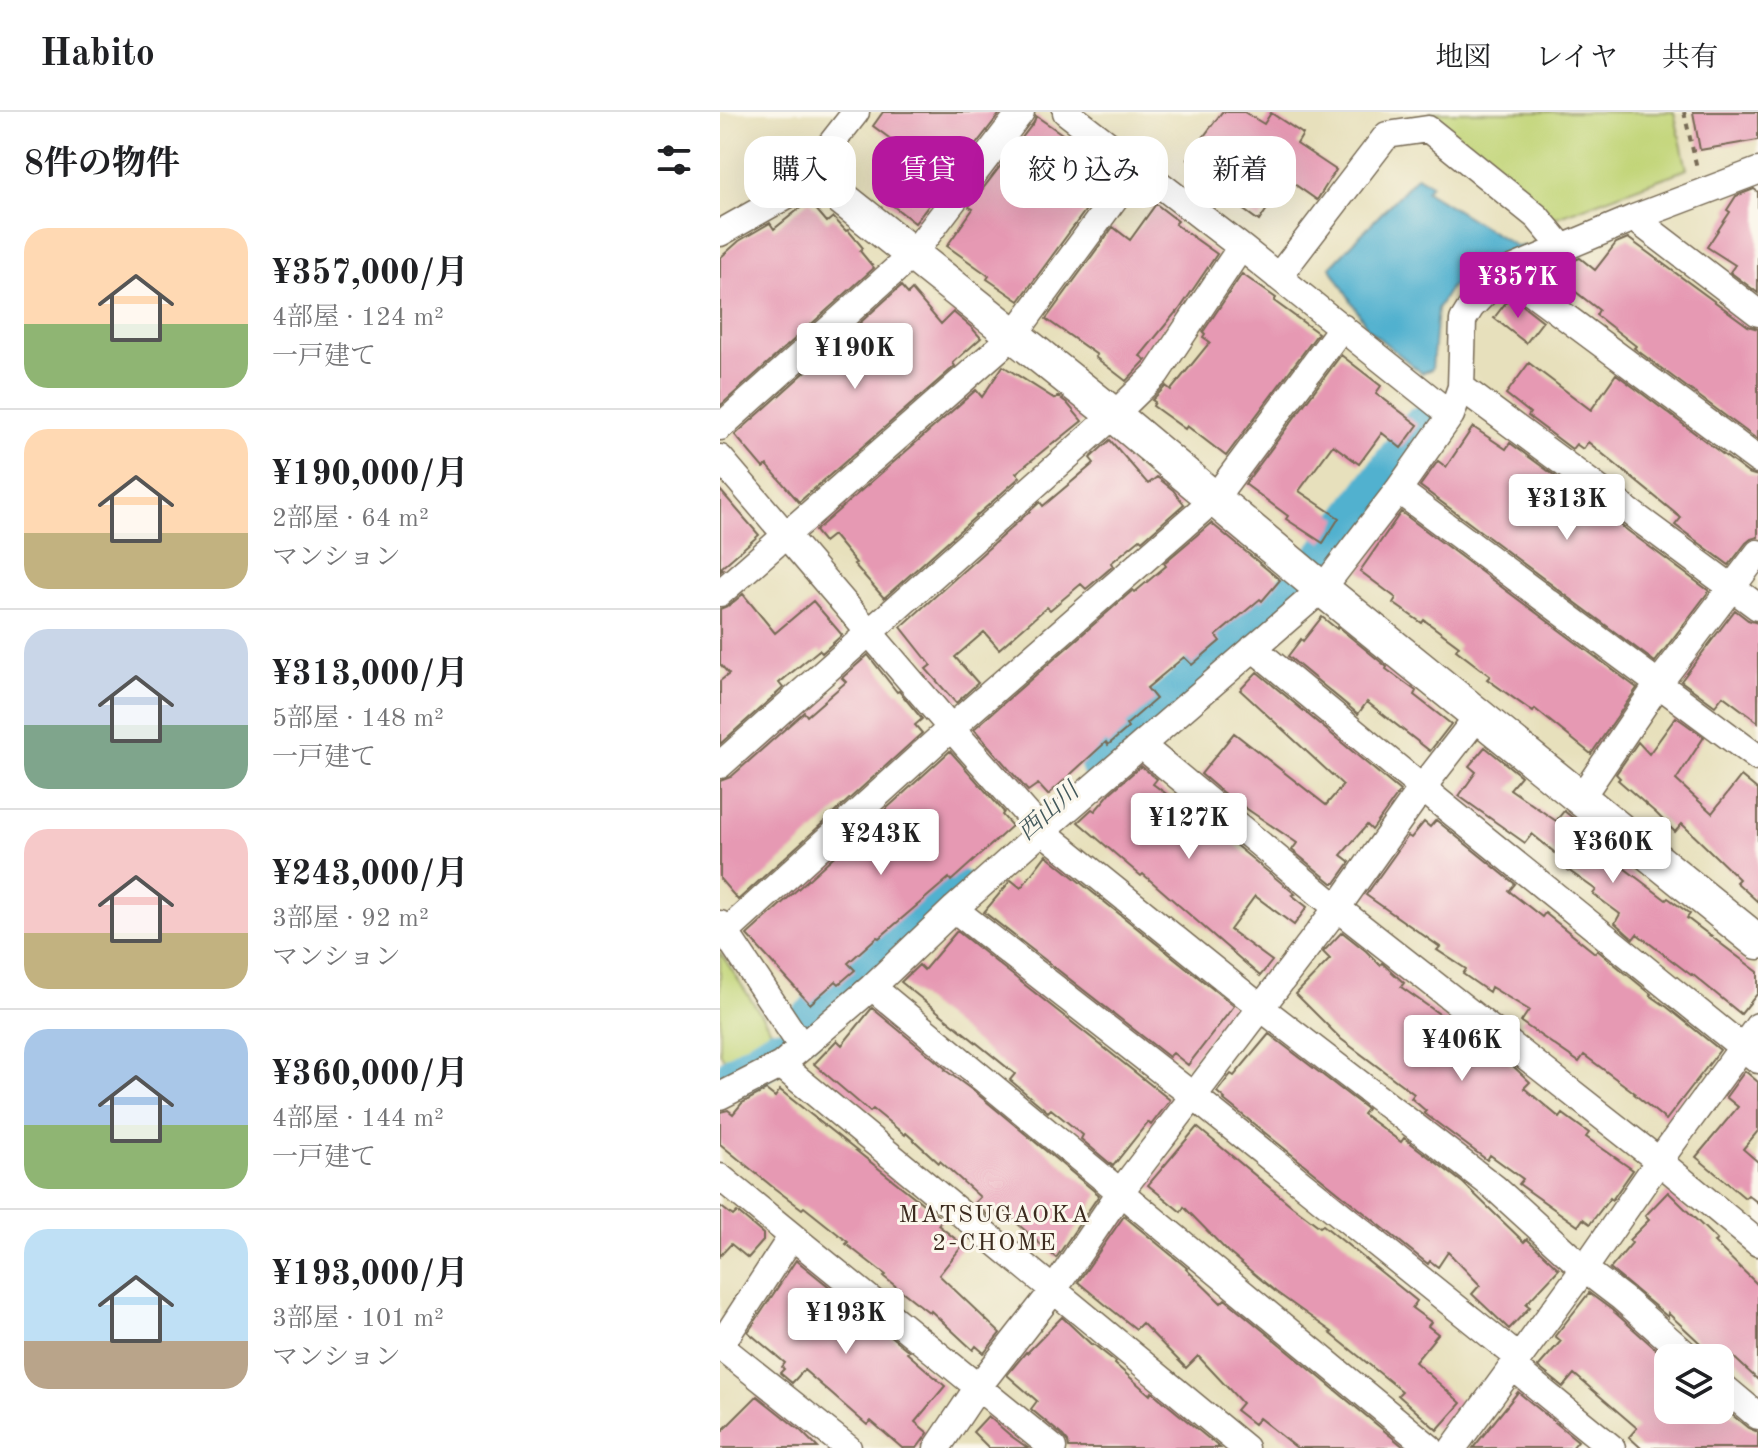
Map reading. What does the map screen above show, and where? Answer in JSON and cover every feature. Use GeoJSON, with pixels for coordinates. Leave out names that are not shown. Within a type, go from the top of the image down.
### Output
{"type":"FeatureCollection","features":[{"type":"Feature","properties":{"kind":"street"},"geometry":{"type":"LineString","coordinates":[[837,136],[856,112]]}},
{"type":"Feature","properties":{"kind":"street"},"geometry":{"type":"LineString","coordinates":[[720,427],[912,255],[1021,112]]}},
{"type":"Feature","properties":{"kind":"street"},"geometry":{"type":"LineString","coordinates":[[1066,112],[1096,136]]}},
{"type":"Feature","properties":{"kind":"street"},"geometry":{"type":"LineString","coordinates":[[1278,277],[1387,135],[1428,129],[1537,217],[1563,248]]}},
{"type":"Feature","properties":{"kind":"street"},"geometry":{"type":"LineString","coordinates":[[721,1092],[781,1065],[872,987],[1042,831],[1322,589],[1451,415],[1461,387],[1463,320],[1471,307],[1505,272],[1758,171]]}},
{"type":"Feature","properties":{"kind":"street"},"geometry":{"type":"LineString","coordinates":[[1168,192],[1451,415]]}},
{"type":"Feature","properties":{"kind":"street"},"geometry":{"type":"LineString","coordinates":[[720,233],[764,208]]}},
{"type":"Feature","properties":{"kind":"street"},"geometry":{"type":"LineString","coordinates":[[854,208],[1114,415],[1322,589],[1758,942]]}},
{"type":"Feature","properties":{"kind":"street"},"geometry":{"type":"LineString","coordinates":[[720,593],[1014,335],[1108,208]]}},
{"type":"Feature","properties":{"kind":"street"},"geometry":{"type":"LineString","coordinates":[[1634,218],[1758,313]]}},
{"type":"Feature","properties":{"kind":"street"},"geometry":{"type":"LineString","coordinates":[[720,765],[1114,415],[1156,374],[1241,247]]}},
{"type":"Feature","properties":{"kind":"street"},"geometry":{"type":"LineString","coordinates":[[1505,272],[1758,460]]}},
{"type":"Feature","properties":{"kind":"street"},"geometry":{"type":"LineString","coordinates":[[802,1047],[723,928],[1214,499],[1342,327]]}},
{"type":"Feature","properties":{"kind":"street"},"geometry":{"type":"LineString","coordinates":[[1461,387],[1758,607]]}},
{"type":"Feature","properties":{"kind":"street"},"geometry":{"type":"LineString","coordinates":[[720,458],[1042,831],[1260,1007],[1495,1188],[1584,1269],[1674,1344]]}},
{"type":"Feature","properties":{"kind":"street"},"geometry":{"type":"LineString","coordinates":[[1398,490],[1758,758]]}},
{"type":"Feature","properties":{"kind":"street"},"geometry":{"type":"LineString","coordinates":[[1580,799],[1659,683],[1758,553]]}},
{"type":"Feature","properties":{"kind":"street"},"geometry":{"type":"LineString","coordinates":[[1253,648],[1750,1054]]}},
{"type":"Feature","properties":{"kind":"street"},"geometry":{"type":"LineString","coordinates":[[937,1448],[978,1387],[1053,1291],[1121,1191],[1337,908],[1422,788],[1478,716]]}},
{"type":"Feature","properties":{"kind":"street"},"geometry":{"type":"LineString","coordinates":[[1142,746],[1337,908],[1659,1161],[1758,1243]]}},
{"type":"Feature","properties":{"kind":"street"},"geometry":{"type":"LineString","coordinates":[[954,909],[1192,1095],[1516,1362],[1612,1448]]}},
{"type":"Feature","properties":{"kind":"street"},"geometry":{"type":"LineString","coordinates":[[872,987],[1430,1448]]}},
{"type":"Feature","properties":{"kind":"street"},"geometry":{"type":"LineString","coordinates":[[1453,1448],[1659,1161],[1750,1054],[1758,1026]]}},
{"type":"Feature","properties":{"kind":"street"},"geometry":{"type":"LineString","coordinates":[[781,1065],[1245,1448]]}},
{"type":"Feature","properties":{"kind":"street"},"geometry":{"type":"LineString","coordinates":[[720,1177],[1053,1448]]}},
{"type":"Feature","properties":{"kind":"street"},"geometry":{"type":"LineString","coordinates":[[792,1236],[720,1346],[848,1448]]}},
{"type":"Feature","properties":{"kind":"street"},"geometry":{"type":"LineString","coordinates":[[1734,1396],[1758,1416]]}},
{"type":"Feature","properties":{"kind":"path"},"geometry":{"type":"LineString","coordinates":[[1684,112],[1702,192]]}},
{"type":"Feature","properties":{"kind":"green space"},"geometry":{"type":"Polygon","coordinates":[[[1431,112],[1674,112],[1687,169],[1554,218],[1432,118],[1431,112]]]}},
{"type":"Feature","properties":{"kind":"green space"},"geometry":{"type":"Polygon","coordinates":[[[720,952],[777,1039],[775,1049],[733,1073],[720,1052],[720,952]]]}},
{"type":"Feature","properties":{"kind":"water"},"geometry":{"type":"Polygon","coordinates":[[[1417,176],[1431,184],[1426,191],[1517,247],[1524,246],[1524,251],[1500,257],[1450,288],[1437,309],[1432,369],[1422,373],[1369,330],[1330,267],[1417,176]]]}},
{"type":"Feature","properties":{"kind":"building"},"geometry":{"type":"Polygon","coordinates":[[[883,112],[1001,112],[982,136],[887,136],[873,126],[883,112]]]}},
{"type":"Feature","properties":{"kind":"building"},"geometry":{"type":"Polygon","coordinates":[[[1222,112],[1244,112],[1264,124],[1271,113],[1303,134],[1297,144],[1336,170],[1317,200],[1296,185],[1296,136],[1204,136],[1222,112]]]}},
{"type":"Feature","properties":{"kind":"building"},"geometry":{"type":"Polygon","coordinates":[[[1693,112],[1758,112],[1758,140],[1700,150],[1693,112]]]}},
{"type":"Feature","properties":{"kind":"building"},"geometry":{"type":"Polygon","coordinates":[[[1036,116],[1065,136],[1023,136],[1036,116]]]}},
{"type":"Feature","properties":{"kind":"building"},"geometry":{"type":"Polygon","coordinates":[[[1000,166],[1000,208],[1087,208],[1019,301],[947,246],[971,208],[984,208],[984,187],[1000,166]]]}},
{"type":"Feature","properties":{"kind":"building"},"geometry":{"type":"Polygon","coordinates":[[[1754,189],[1758,192],[1758,293],[1730,272],[1735,265],[1707,247],[1730,212],[1727,210],[1736,196],[1754,189]]]}},
{"type":"Feature","properties":{"kind":"building"},"geometry":{"type":"Polygon","coordinates":[[[800,208],[815,208],[827,222],[833,217],[848,230],[874,268],[720,406],[720,258],[739,241],[770,223],[774,229],[800,208]]]}},
{"type":"Feature","properties":{"kind":"building"},"geometry":{"type":"Polygon","coordinates":[[[896,208],[927,208],[915,223],[896,208]]]}},
{"type":"Feature","properties":{"kind":"building"},"geometry":{"type":"Polygon","coordinates":[[[1153,208],[1161,208],[1178,221],[1175,224],[1217,254],[1177,313],[1140,356],[1146,360],[1126,381],[1095,357],[1097,355],[1046,319],[1113,227],[1130,240],[1153,208]]]}},
{"type":"Feature","properties":{"kind":"building"},"geometry":{"type":"Polygon","coordinates":[[[1241,208],[1268,208],[1259,221],[1241,208]]]}},
{"type":"Feature","properties":{"kind":"building"},"geometry":{"type":"Polygon","coordinates":[[[1628,238],[1748,326],[1758,329],[1758,440],[1634,348],[1636,346],[1596,315],[1599,310],[1558,278],[1570,262],[1580,258],[1595,270],[1616,243],[1628,238]]]}},
{"type":"Feature","properties":{"kind":"building"},"geometry":{"type":"Polygon","coordinates":[[[1242,274],[1318,333],[1226,456],[1187,426],[1185,429],[1153,406],[1155,402],[1152,400],[1166,386],[1171,390],[1210,342],[1203,337],[1203,332],[1242,274]]]}},
{"type":"Feature","properties":{"kind":"building"},"geometry":{"type":"Polygon","coordinates":[[[901,286],[908,294],[912,290],[941,324],[953,312],[981,338],[953,363],[955,366],[799,502],[767,465],[763,468],[735,435],[901,286]]]}},
{"type":"Feature","properties":{"kind":"building"},"geometry":{"type":"Polygon","coordinates":[[[1511,296],[1543,321],[1526,343],[1494,318],[1511,296]]]}},
{"type":"Feature","properties":{"kind":"building"},"geometry":{"type":"Polygon","coordinates":[[[1341,355],[1381,386],[1376,393],[1418,425],[1401,448],[1382,433],[1359,464],[1333,445],[1299,491],[1339,518],[1323,543],[1286,519],[1288,516],[1245,484],[1341,355]]]}},
{"type":"Feature","properties":{"kind":"building"},"geometry":{"type":"Polygon","coordinates":[[[1529,363],[1591,410],[1616,374],[1748,473],[1758,476],[1758,537],[1746,543],[1729,565],[1675,525],[1681,518],[1588,442],[1583,449],[1576,444],[1572,449],[1528,416],[1530,413],[1506,394],[1529,363]]]}},
{"type":"Feature","properties":{"kind":"building"},"geometry":{"type":"Polygon","coordinates":[[[1003,366],[1055,399],[1058,396],[1082,421],[1016,473],[1020,477],[884,598],[833,535],[824,542],[815,531],[976,390],[982,397],[1003,366]]]}},
{"type":"Feature","properties":{"kind":"building"},"geometry":{"type":"Polygon","coordinates":[[[1473,427],[1506,449],[1510,443],[1555,476],[1552,481],[1596,507],[1709,591],[1655,662],[1420,486],[1438,461],[1446,467],[1473,427]]]}},
{"type":"Feature","properties":{"kind":"building"},"geometry":{"type":"Polygon","coordinates":[[[1110,440],[1148,484],[1157,477],[1184,504],[1111,563],[1113,566],[1086,589],[1081,584],[1050,610],[1047,607],[999,649],[984,632],[955,657],[978,683],[956,703],[926,669],[931,665],[901,627],[1040,502],[1043,506],[1094,463],[1090,458],[1110,440]]]}},
{"type":"Feature","properties":{"kind":"building"},"geometry":{"type":"Polygon","coordinates":[[[720,490],[759,535],[720,572],[720,490]]]}},
{"type":"Feature","properties":{"kind":"building"},"geometry":{"type":"Polygon","coordinates":[[[1401,512],[1637,688],[1591,754],[1535,709],[1533,712],[1487,679],[1490,676],[1456,650],[1459,646],[1424,620],[1422,623],[1393,603],[1396,598],[1360,571],[1401,512]]]}},
{"type":"Feature","properties":{"kind":"building"},"geometry":{"type":"Polygon","coordinates":[[[1211,523],[1280,580],[1262,601],[1260,599],[1216,636],[1220,641],[1192,665],[1184,657],[1147,688],[1156,699],[1108,745],[1106,742],[1048,795],[1038,784],[1028,791],[974,729],[1133,590],[1135,592],[1166,566],[1164,563],[1211,523]]]}},
{"type":"Feature","properties":{"kind":"building"},"geometry":{"type":"Polygon","coordinates":[[[743,594],[775,633],[813,601],[842,635],[779,683],[783,688],[720,744],[720,681],[729,674],[720,664],[720,609],[743,594]]]}},
{"type":"Feature","properties":{"kind":"building"},"geometry":{"type":"Polygon","coordinates":[[[1735,610],[1758,623],[1758,722],[1723,696],[1715,706],[1681,681],[1735,610]]]}},
{"type":"Feature","properties":{"kind":"building"},"geometry":{"type":"Polygon","coordinates":[[[1322,617],[1416,691],[1414,695],[1451,724],[1430,751],[1367,702],[1358,714],[1288,656],[1322,617]]]}},
{"type":"Feature","properties":{"kind":"building"},"geometry":{"type":"Polygon","coordinates":[[[868,655],[922,719],[915,725],[922,733],[738,900],[720,879],[720,781],[731,777],[804,712],[807,716],[846,682],[842,678],[868,655]]]}},
{"type":"Feature","properties":{"kind":"building"},"geometry":{"type":"Polygon","coordinates":[[[1257,672],[1400,791],[1372,830],[1367,825],[1341,855],[1350,862],[1335,883],[1292,850],[1297,843],[1201,774],[1234,733],[1326,805],[1343,785],[1240,690],[1257,672]]]}},
{"type":"Feature","properties":{"kind":"building"},"geometry":{"type":"Polygon","coordinates":[[[1676,717],[1704,737],[1676,780],[1712,813],[1741,776],[1758,790],[1758,902],[1736,882],[1739,879],[1682,824],[1675,832],[1618,780],[1620,778],[1616,774],[1638,742],[1649,754],[1676,717]]]}},
{"type":"Feature","properties":{"kind":"building"},"geometry":{"type":"Polygon","coordinates":[[[1485,747],[1521,776],[1510,789],[1556,821],[1564,811],[1588,830],[1579,842],[1613,866],[1616,862],[1666,900],[1668,898],[1690,914],[1687,918],[1758,972],[1758,993],[1741,1014],[1637,934],[1633,939],[1615,923],[1620,914],[1593,894],[1596,890],[1568,870],[1571,866],[1532,834],[1525,843],[1459,796],[1476,772],[1469,766],[1485,747]]]}},
{"type":"Feature","properties":{"kind":"building"},"geometry":{"type":"Polygon","coordinates":[[[950,751],[1004,812],[1002,815],[1012,826],[951,881],[949,878],[877,937],[848,963],[855,970],[839,984],[836,981],[810,1004],[747,935],[950,751]]]}},
{"type":"Feature","properties":{"kind":"building"},"geometry":{"type":"Polygon","coordinates":[[[1141,766],[1157,779],[1153,784],[1233,843],[1307,907],[1294,925],[1255,896],[1230,930],[1272,961],[1260,976],[1078,822],[1092,809],[1095,811],[1141,766]]]}},
{"type":"Feature","properties":{"kind":"building"},"geometry":{"type":"Polygon","coordinates":[[[1436,820],[1515,884],[1509,891],[1542,917],[1545,913],[1595,953],[1597,950],[1720,1050],[1666,1120],[1584,1055],[1579,1062],[1521,1022],[1529,1010],[1491,987],[1489,992],[1463,974],[1466,969],[1437,950],[1440,947],[1366,895],[1408,836],[1411,838],[1424,822],[1430,827],[1436,820]]]}},
{"type":"Feature","properties":{"kind":"building"},"geometry":{"type":"Polygon","coordinates":[[[1046,855],[1234,1006],[1188,1065],[1173,1053],[1169,1057],[984,912],[1011,880],[1021,888],[1046,855]]]}},
{"type":"Feature","properties":{"kind":"building"},"geometry":{"type":"Polygon","coordinates":[[[957,931],[1170,1100],[1113,1166],[1081,1139],[1083,1135],[1051,1109],[1048,1112],[1010,1080],[1015,1074],[901,982],[919,965],[924,970],[957,931]]]}},
{"type":"Feature","properties":{"kind":"building"},"geometry":{"type":"Polygon","coordinates":[[[1342,932],[1404,983],[1401,987],[1514,1067],[1530,1082],[1524,1088],[1560,1118],[1563,1114],[1589,1133],[1586,1137],[1633,1170],[1590,1224],[1583,1219],[1578,1226],[1519,1184],[1523,1179],[1490,1155],[1487,1160],[1424,1113],[1426,1111],[1411,1098],[1414,1094],[1341,1039],[1296,994],[1330,959],[1323,952],[1342,932]]]}},
{"type":"Feature","properties":{"kind":"building"},"geometry":{"type":"Polygon","coordinates":[[[872,1008],[1099,1195],[1056,1258],[1000,1208],[991,1218],[974,1203],[980,1197],[940,1161],[873,1109],[870,1112],[814,1064],[837,1040],[842,1045],[872,1008]]]}},
{"type":"Feature","properties":{"kind":"building"},"geometry":{"type":"Polygon","coordinates":[[[1269,1034],[1367,1109],[1363,1114],[1401,1142],[1404,1138],[1463,1183],[1524,1242],[1527,1239],[1559,1269],[1526,1304],[1530,1307],[1509,1329],[1472,1294],[1480,1285],[1448,1252],[1438,1267],[1430,1261],[1428,1264],[1217,1092],[1269,1034]]]}},
{"type":"Feature","properties":{"kind":"building"},"geometry":{"type":"Polygon","coordinates":[[[1745,1071],[1758,1082],[1758,1131],[1743,1149],[1758,1162],[1758,1203],[1748,1195],[1745,1198],[1696,1157],[1738,1107],[1726,1097],[1745,1071]]]}},
{"type":"Feature","properties":{"kind":"building"},"geometry":{"type":"Polygon","coordinates":[[[766,1090],[775,1097],[780,1090],[942,1219],[938,1225],[963,1245],[939,1275],[1000,1333],[984,1353],[976,1346],[973,1350],[931,1311],[884,1277],[886,1275],[846,1244],[848,1242],[720,1144],[720,1112],[728,1110],[733,1114],[742,1103],[766,1090]]]}},
{"type":"Feature","properties":{"kind":"building"},"geometry":{"type":"Polygon","coordinates":[[[1197,1127],[1292,1206],[1320,1227],[1323,1225],[1417,1301],[1412,1308],[1431,1322],[1428,1326],[1438,1334],[1415,1362],[1461,1403],[1437,1430],[1398,1395],[1402,1391],[1332,1332],[1276,1292],[1228,1252],[1184,1207],[1181,1212],[1148,1185],[1197,1127]]]}},
{"type":"Feature","properties":{"kind":"building"},"geometry":{"type":"Polygon","coordinates":[[[1668,1192],[1758,1285],[1758,1380],[1734,1358],[1734,1344],[1701,1344],[1668,1313],[1668,1317],[1610,1269],[1632,1243],[1629,1240],[1649,1220],[1645,1216],[1668,1192]]]}},
{"type":"Feature","properties":{"kind":"building"},"geometry":{"type":"Polygon","coordinates":[[[720,1206],[733,1216],[737,1212],[763,1234],[763,1241],[748,1258],[731,1244],[720,1256],[720,1206]]]}},
{"type":"Feature","properties":{"kind":"building"},"geometry":{"type":"Polygon","coordinates":[[[1124,1216],[1187,1268],[1221,1303],[1225,1299],[1405,1448],[1297,1448],[1259,1418],[1254,1424],[1236,1410],[1242,1403],[1198,1356],[1186,1368],[1142,1323],[1136,1329],[1107,1306],[1078,1282],[1124,1216]]]}},
{"type":"Feature","properties":{"kind":"building"},"geometry":{"type":"Polygon","coordinates":[[[796,1260],[909,1351],[907,1353],[945,1386],[915,1422],[928,1433],[917,1448],[902,1448],[871,1421],[867,1425],[804,1370],[792,1383],[780,1373],[785,1363],[748,1332],[796,1260]]]}},
{"type":"Feature","properties":{"kind":"building"},"geometry":{"type":"Polygon","coordinates":[[[1589,1293],[1654,1348],[1654,1424],[1734,1424],[1734,1416],[1758,1432],[1758,1448],[1641,1448],[1629,1437],[1637,1428],[1574,1374],[1563,1387],[1538,1367],[1561,1341],[1555,1336],[1589,1293]]]}},
{"type":"Feature","properties":{"kind":"building"},"geometry":{"type":"Polygon","coordinates":[[[1062,1317],[1150,1395],[1152,1392],[1220,1448],[1069,1448],[1063,1436],[1031,1409],[1037,1401],[1007,1375],[1062,1317]]]}},
{"type":"Feature","properties":{"kind":"building"},"geometry":{"type":"Polygon","coordinates":[[[1518,1392],[1578,1441],[1572,1448],[1473,1448],[1518,1392]]]}},
{"type":"Feature","properties":{"kind":"building"},"geometry":{"type":"Polygon","coordinates":[[[757,1396],[818,1448],[720,1448],[720,1433],[757,1396]]]}},
{"type":"Feature","properties":{"kind":"building"},"geometry":{"type":"Polygon","coordinates":[[[988,1416],[1028,1448],[989,1448],[973,1432],[988,1416]]]}},
{"type":"Feature","properties":{"kind":"waterway","name":"西山川"},"geometry":{"type":"LineString","coordinates":[[1324,561],[1423,427]]}},
{"type":"Feature","properties":{"kind":"waterway","name":"西山川"},"geometry":{"type":"LineString","coordinates":[[1102,763],[1292,595]]}},
{"type":"Feature","properties":{"kind":"waterway","name":"西山川"},"geometry":{"type":"LineString","coordinates":[[804,1027],[957,891]]}},
{"type":"Feature","properties":{"kind":"waterway","name":"西山川"},"geometry":{"type":"LineString","coordinates":[[738,1075],[776,1051]]}},
{"type":"Feature","properties":{"kind":"district","name":"MATSUGAOKA 2-CHOME"},"geometry":{"type":"Point","coordinates":[995,1228]}}]}
